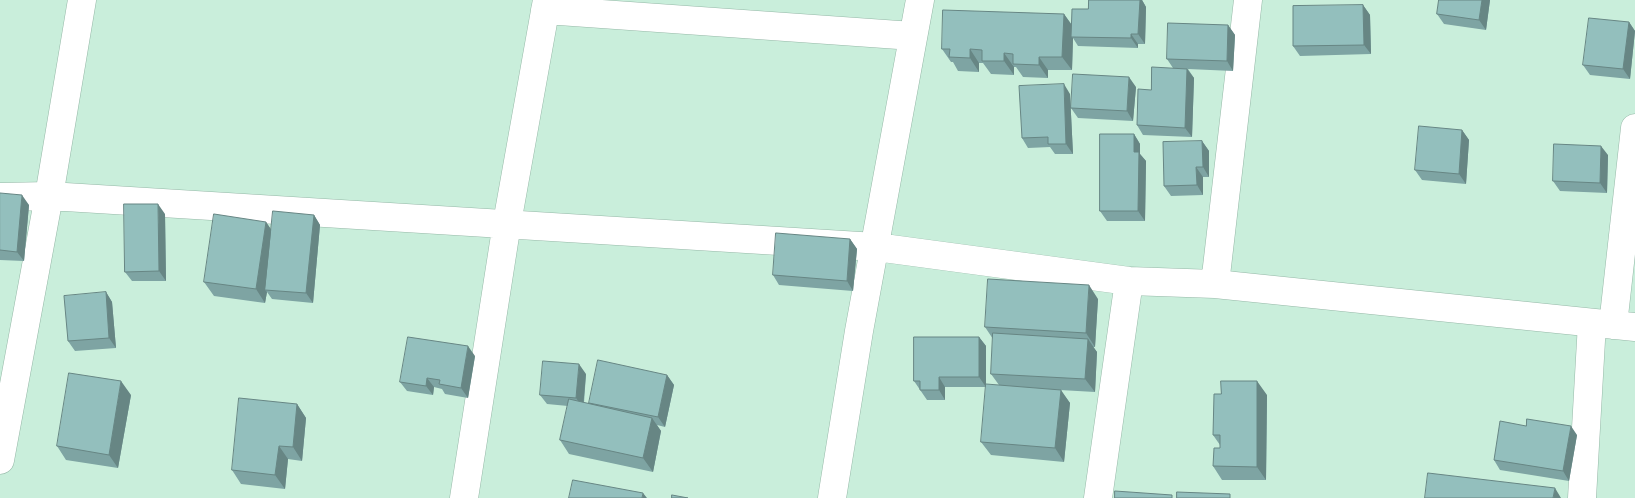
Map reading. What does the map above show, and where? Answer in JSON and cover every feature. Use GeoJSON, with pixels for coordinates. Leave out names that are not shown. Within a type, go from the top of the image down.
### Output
{"type":"FeatureCollection","features":[{"type":"Feature","properties":{"kind":"street"},"geometry":{"type":"LineString","coordinates":[[0,460],[49,196],[82,0]]}},
{"type":"Feature","properties":{"kind":"street"},"geometry":{"type":"LineString","coordinates":[[832,498],[920,0]]}},
{"type":"Feature","properties":{"kind":"street"},"geometry":{"type":"LineString","coordinates":[[1215,284],[1248,0]]}},
{"type":"Feature","properties":{"kind":"street"},"geometry":{"type":"LineString","coordinates":[[464,498],[507,223],[546,5],[913,36]]}},
{"type":"Feature","properties":{"kind":"street"},"geometry":{"type":"LineString","coordinates":[[1582,498],[1614,325],[1635,128]]}},
{"type":"Feature","properties":{"kind":"street"},"geometry":{"type":"LineString","coordinates":[[0,197],[49,196],[876,247],[1129,281],[1215,284],[1614,325]]}},
{"type":"Feature","properties":{"kind":"street"},"geometry":{"type":"LineString","coordinates":[[1098,498],[1129,281]]}},
{"type":"Feature","properties":{"kind":"building"},"geometry":{"type":"Polygon","coordinates":[[[1089,0],[1140,0],[1138,34],[1131,34],[1131,38],[1071,37],[1072,9],[1088,9],[1089,0]]]}},
{"type":"Feature","properties":{"kind":"building"},"geometry":{"type":"Polygon","coordinates":[[[1439,0],[1482,0],[1479,20],[1437,14],[1439,0]]]}},
{"type":"Feature","properties":{"kind":"building"},"geometry":{"type":"Polygon","coordinates":[[[1363,5],[1364,45],[1293,46],[1293,6],[1363,5]]]}},
{"type":"Feature","properties":{"kind":"building"},"geometry":{"type":"Polygon","coordinates":[[[943,10],[1064,14],[1062,57],[1039,57],[1039,65],[1013,64],[1013,54],[1004,53],[1004,61],[982,61],[982,50],[970,49],[970,58],[949,57],[950,49],[942,49],[943,10]]]}},
{"type":"Feature","properties":{"kind":"building"},"geometry":{"type":"Polygon","coordinates":[[[1589,18],[1629,22],[1623,69],[1583,65],[1589,18]]]}},
{"type":"Feature","properties":{"kind":"building"},"geometry":{"type":"Polygon","coordinates":[[[1168,23],[1228,25],[1227,61],[1167,59],[1168,23]]]}},
{"type":"Feature","properties":{"kind":"building"},"geometry":{"type":"Polygon","coordinates":[[[1152,67],[1187,69],[1185,128],[1137,125],[1138,89],[1151,90],[1152,67]]]}},
{"type":"Feature","properties":{"kind":"building"},"geometry":{"type":"Polygon","coordinates":[[[1073,74],[1129,77],[1127,111],[1071,108],[1073,74]]]}},
{"type":"Feature","properties":{"kind":"building"},"geometry":{"type":"Polygon","coordinates":[[[1064,84],[1066,144],[1048,144],[1048,137],[1022,138],[1019,86],[1064,84]]]}},
{"type":"Feature","properties":{"kind":"building"},"geometry":{"type":"Polygon","coordinates":[[[1419,126],[1462,130],[1459,174],[1415,170],[1419,126]]]}},
{"type":"Feature","properties":{"kind":"building"},"geometry":{"type":"Polygon","coordinates":[[[1100,134],[1134,134],[1134,152],[1139,152],[1138,211],[1100,211],[1100,134]]]}},
{"type":"Feature","properties":{"kind":"building"},"geometry":{"type":"Polygon","coordinates":[[[1202,141],[1203,167],[1196,167],[1197,185],[1164,186],[1163,142],[1202,141]]]}},
{"type":"Feature","properties":{"kind":"building"},"geometry":{"type":"Polygon","coordinates":[[[1554,144],[1601,146],[1600,183],[1553,181],[1554,144]]]}},
{"type":"Feature","properties":{"kind":"building"},"geometry":{"type":"Polygon","coordinates":[[[0,193],[22,195],[17,252],[0,250],[0,193]]]}},
{"type":"Feature","properties":{"kind":"building"},"geometry":{"type":"Polygon","coordinates":[[[124,204],[158,204],[159,271],[125,272],[124,204]]]}},
{"type":"Feature","properties":{"kind":"building"},"geometry":{"type":"Polygon","coordinates":[[[273,211],[314,215],[306,293],[265,290],[273,211]]]}},
{"type":"Feature","properties":{"kind":"building"},"geometry":{"type":"Polygon","coordinates":[[[214,214],[266,222],[256,289],[204,282],[214,214]]]}},
{"type":"Feature","properties":{"kind":"building"},"geometry":{"type":"Polygon","coordinates":[[[776,233],[850,239],[847,281],[773,275],[776,233]]]}},
{"type":"Feature","properties":{"kind":"building"},"geometry":{"type":"Polygon","coordinates":[[[988,279],[1089,285],[1086,333],[985,327],[988,279]]]}},
{"type":"Feature","properties":{"kind":"building"},"geometry":{"type":"Polygon","coordinates":[[[106,292],[109,338],[68,341],[64,296],[106,292]]]}},
{"type":"Feature","properties":{"kind":"building"},"geometry":{"type":"Polygon","coordinates":[[[993,333],[1088,339],[1085,379],[991,374],[993,333]]]}},
{"type":"Feature","properties":{"kind":"building"},"geometry":{"type":"Polygon","coordinates":[[[408,337],[468,346],[461,388],[439,384],[440,380],[427,378],[426,386],[400,382],[408,337]]]}},
{"type":"Feature","properties":{"kind":"building"},"geometry":{"type":"Polygon","coordinates":[[[914,337],[979,337],[979,377],[939,377],[939,390],[920,390],[920,381],[914,381],[914,337]]]}},
{"type":"Feature","properties":{"kind":"building"},"geometry":{"type":"Polygon","coordinates":[[[598,360],[667,375],[658,417],[589,403],[598,360]]]}},
{"type":"Feature","properties":{"kind":"building"},"geometry":{"type":"Polygon","coordinates":[[[543,361],[579,364],[576,398],[540,395],[543,361]]]}},
{"type":"Feature","properties":{"kind":"building"},"geometry":{"type":"Polygon","coordinates":[[[69,373],[121,381],[109,455],[57,446],[69,373]]]}},
{"type":"Feature","properties":{"kind":"building"},"geometry":{"type":"Polygon","coordinates":[[[1221,381],[1257,381],[1257,467],[1213,466],[1214,448],[1220,448],[1220,435],[1213,435],[1214,394],[1221,394],[1221,381]]]}},
{"type":"Feature","properties":{"kind":"building"},"geometry":{"type":"Polygon","coordinates":[[[986,384],[1061,390],[1055,448],[981,442],[986,384]]]}},
{"type":"Feature","properties":{"kind":"building"},"geometry":{"type":"Polygon","coordinates":[[[239,398],[297,404],[293,447],[279,446],[275,475],[232,470],[239,398]]]}},
{"type":"Feature","properties":{"kind":"building"},"geometry":{"type":"Polygon","coordinates":[[[569,399],[652,418],[643,458],[560,440],[569,399]]]}},
{"type":"Feature","properties":{"kind":"building"},"geometry":{"type":"Polygon","coordinates":[[[1527,419],[1571,426],[1563,471],[1494,460],[1500,421],[1526,426],[1527,419]]]}},
{"type":"Feature","properties":{"kind":"building"},"geometry":{"type":"Polygon","coordinates":[[[1428,473],[1555,488],[1553,498],[1425,498],[1428,473]]]}},
{"type":"Feature","properties":{"kind":"building"},"geometry":{"type":"Polygon","coordinates":[[[573,480],[643,493],[642,498],[569,498],[573,480]]]}},
{"type":"Feature","properties":{"kind":"building"},"geometry":{"type":"Polygon","coordinates":[[[1115,491],[1172,495],[1172,498],[1115,498],[1115,491]]]}},
{"type":"Feature","properties":{"kind":"building"},"geometry":{"type":"Polygon","coordinates":[[[1177,492],[1230,494],[1230,498],[1177,498],[1177,492]]]}},
{"type":"Feature","properties":{"kind":"building"},"geometry":{"type":"Polygon","coordinates":[[[672,495],[688,498],[672,498],[672,495]]]}}]}
